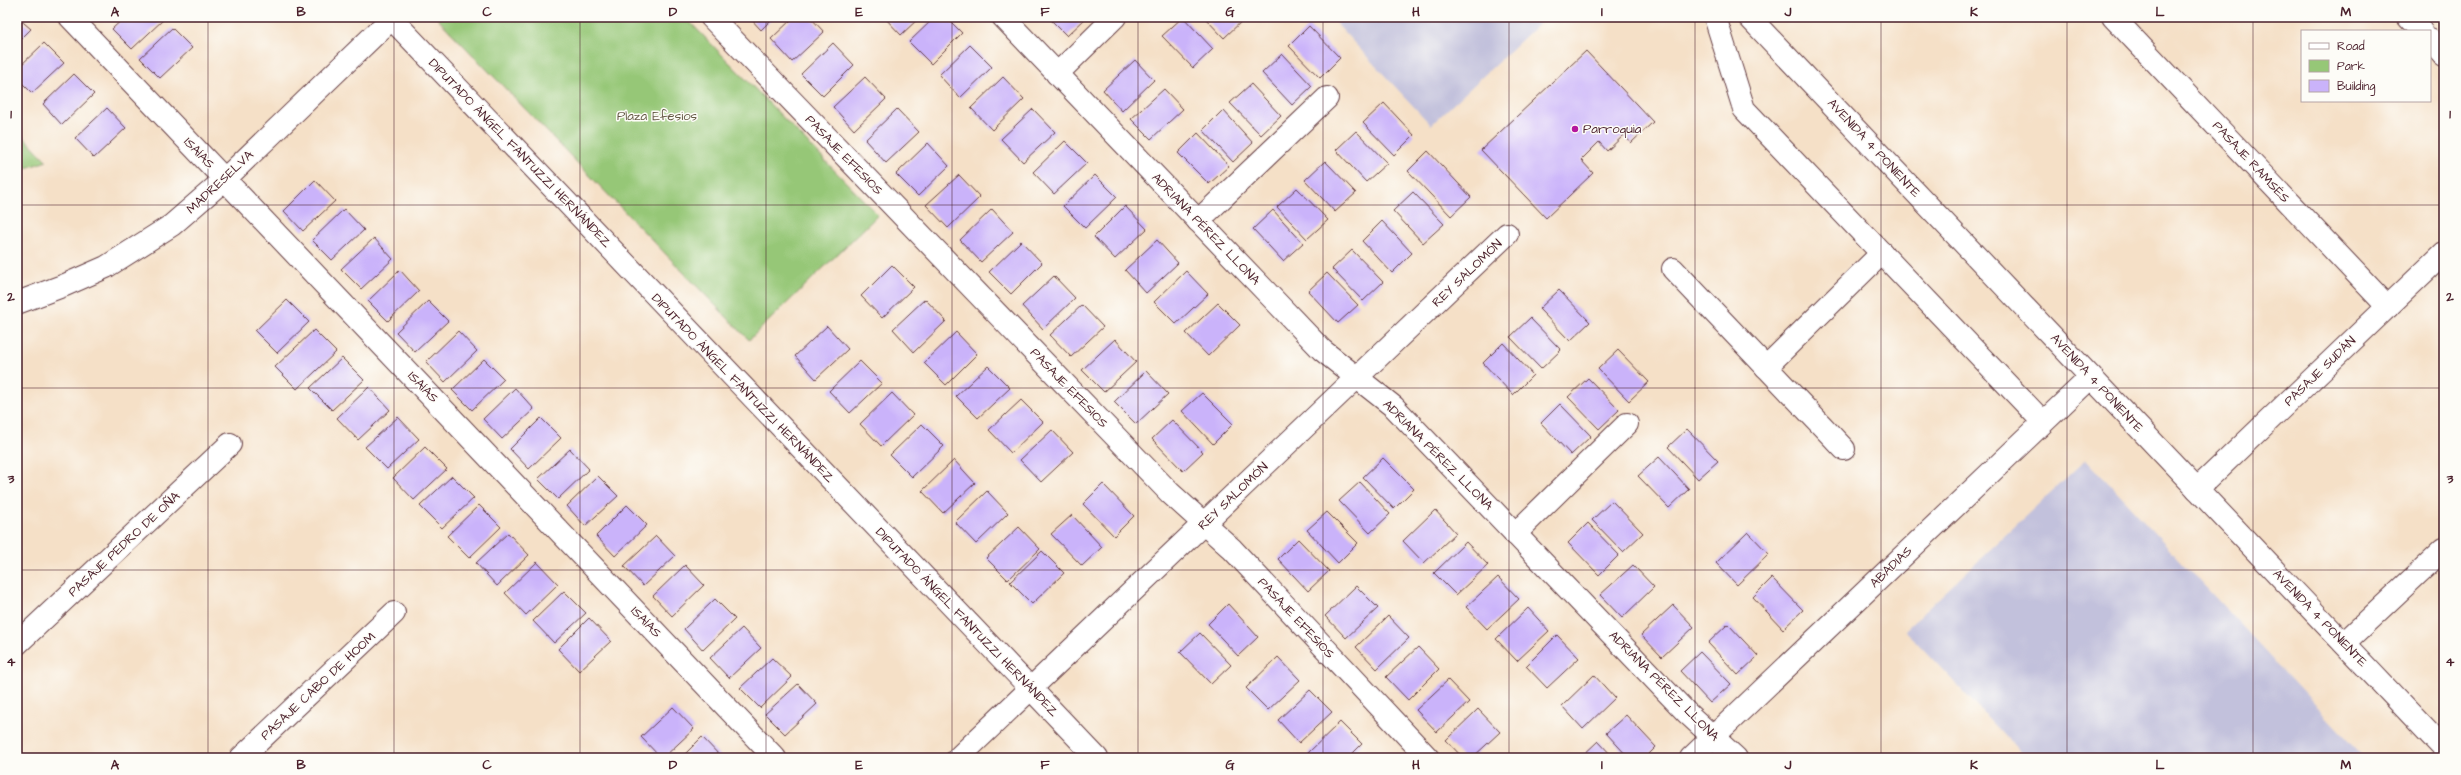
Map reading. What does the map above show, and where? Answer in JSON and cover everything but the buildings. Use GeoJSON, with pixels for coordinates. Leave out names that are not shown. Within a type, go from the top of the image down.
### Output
{"type":"FeatureCollection","features":[{"type":"Feature","properties":{"kind":"street","name":"ISAÍAS"},"geometry":{"type":"LineString","coordinates":[[70,17],[775,758]]}},
{"type":"Feature","properties":{"kind":"street","name":"MADRESELVA"},"geometry":{"type":"LineString","coordinates":[[17,303],[72,282],[106,266],[139,247],[172,225],[225,179],[392,17]]}},
{"type":"Feature","properties":{"kind":"street","name":"DIPUTADO ÁNGEL FANTUZZI HERNÁNDEZ"},"geometry":{"type":"LineString","coordinates":[[392,17],[1097,758]]}},
{"type":"Feature","properties":{"kind":"street","name":"PASAJE EFESIOS"},"geometry":{"type":"LineString","coordinates":[[710,17],[1170,494],[1232,550],[1428,758]]}},
{"type":"Feature","properties":{"kind":"street","name":"ADRIANA PÉREZ LLONA"},"geometry":{"type":"LineString","coordinates":[[1003,17],[1322,350],[1394,407],[1515,534],[1713,737],[1736,758]]}},
{"type":"Feature","properties":{"kind":"street"},"geometry":{"type":"LineString","coordinates":[[1057,74],[1115,17]]}},
{"type":"Feature","properties":{"kind":"street"},"geometry":{"type":"LineString","coordinates":[[1715,17],[1744,109],[2043,422]]}},
{"type":"Feature","properties":{"kind":"street","name":"AVENIDA 4 PONIENTE"},"geometry":{"type":"LineString","coordinates":[[1749,17],[2444,749]]}},
{"type":"Feature","properties":{"kind":"street","name":"PASAJE RAMSÉS"},"geometry":{"type":"LineString","coordinates":[[2114,17],[2388,306]]}},
{"type":"Feature","properties":{"kind":"street"},"geometry":{"type":"LineString","coordinates":[[2408,17],[2420,30]]}},
{"type":"Feature","properties":{"kind":"street"},"geometry":{"type":"LineString","coordinates":[[2431,41],[2444,55]]}},
{"type":"Feature","properties":{"kind":"street"},"geometry":{"type":"LineString","coordinates":[[1198,221],[1327,98]]}},
{"type":"Feature","properties":{"kind":"street","name":"REY SALOMÓN"},"geometry":{"type":"LineString","coordinates":[[958,758],[1507,234]]}},
{"type":"Feature","properties":{"kind":"street"},"geometry":{"type":"LineString","coordinates":[[1766,367],[1882,253]]}},
{"type":"Feature","properties":{"kind":"street","name":"PASAJE SUDÁN"},"geometry":{"type":"LineString","coordinates":[[2197,489],[2444,253]]}},
{"type":"Feature","properties":{"kind":"street"},"geometry":{"type":"LineString","coordinates":[[1673,269],[1844,449]]}},
{"type":"Feature","properties":{"kind":"street","name":"ABADIAS"},"geometry":{"type":"LineString","coordinates":[[1691,758],[2091,377]]}},
{"type":"Feature","properties":{"kind":"street"},"geometry":{"type":"LineString","coordinates":[[1515,534],[1627,424]]}},
{"type":"Feature","properties":{"kind":"street","name":"PASAJE PEDRO DE OÑA"},"geometry":{"type":"LineString","coordinates":[[17,644],[230,444]]}},
{"type":"Feature","properties":{"kind":"street"},"geometry":{"type":"LineString","coordinates":[[2344,643],[2444,549]]}},
{"type":"Feature","properties":{"kind":"street","name":"PASAJE CABO DE HOOM"},"geometry":{"type":"LineString","coordinates":[[241,758],[394,613]]}},
{"type":"Feature","properties":{"kind":"shaded area"},"geometry":{"type":"Polygon","coordinates":[[[1330,17],[1546,17],[1431,125],[1330,17]]]}},
{"type":"Feature","properties":{"kind":"shaded area"},"geometry":{"type":"Polygon","coordinates":[[[2086,459],[2365,758],[2026,758],[1905,630],[2086,459]]]}},
{"type":"Feature","properties":{"kind":"green space","name":"Plaza Efesios"},"geometry":{"type":"Polygon","coordinates":[[[436,17],[685,17],[878,215],[749,340],[436,17]]]}},
{"type":"Feature","properties":{"kind":"green space"},"geometry":{"type":"Polygon","coordinates":[[[17,130],[47,161],[17,171],[17,130]]]}},
{"type":"Feature","properties":{"kind":"place","name":"Parroquia"},"geometry":{"type":"Point","coordinates":[1575,129]}}]}
